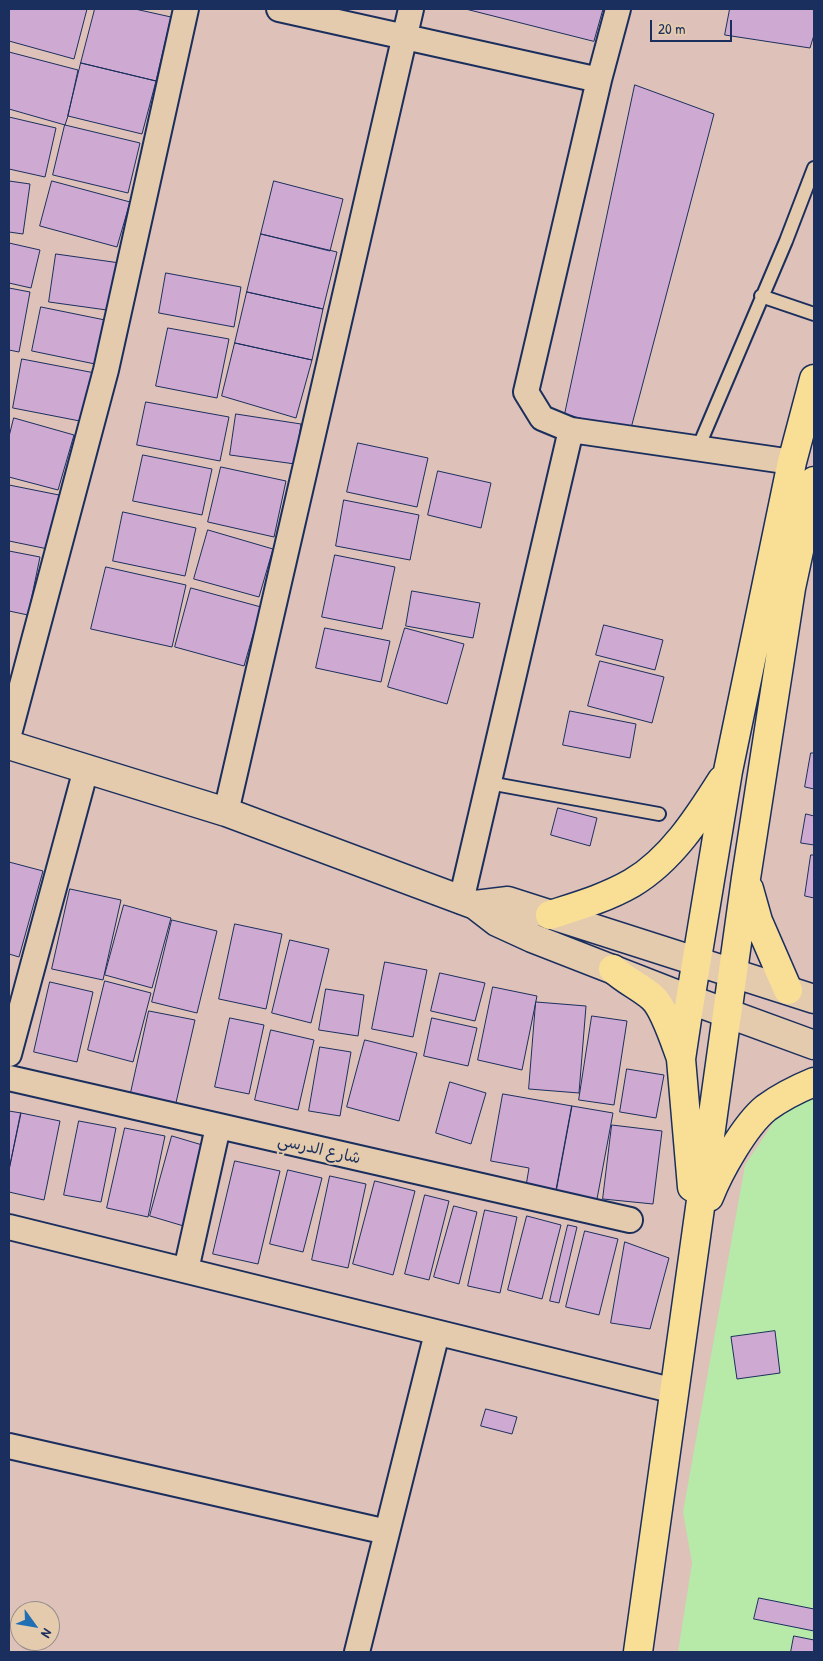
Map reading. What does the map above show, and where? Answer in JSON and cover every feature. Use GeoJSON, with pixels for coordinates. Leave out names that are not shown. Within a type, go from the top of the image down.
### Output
{"type":"FeatureCollection","features":[{"type":"Feature","properties":{"kind":"main road"},"geometry":{"type":"LineString","coordinates":[[696,1236],[682,1059],[728,771],[792,462],[814,379]]}},
{"type":"Feature","properties":{"kind":"main road"},"geometry":{"type":"LineString","coordinates":[[638,1652],[746,878],[791,588],[814,481]]}},
{"type":"Feature","properties":{"kind":"main road"},"geometry":{"type":"LineString","coordinates":[[550,915],[608,895],[632,883],[656,866],[692,824],[728,771]]}},
{"type":"Feature","properties":{"kind":"main road"},"geometry":{"type":"LineString","coordinates":[[746,878],[758,921],[788,990]]}},
{"type":"Feature","properties":{"kind":"main road"},"geometry":{"type":"LineString","coordinates":[[613,969],[621,977],[654,998],[669,1024],[682,1059]]}},
{"type":"Feature","properties":{"kind":"main road"},"geometry":{"type":"LineString","coordinates":[[696,1236],[710,1194],[726,1162],[744,1133],[765,1109],[794,1090],[814,1082]]}},
{"type":"Feature","properties":{"kind":"street"},"geometry":{"type":"LineString","coordinates":[[9,734],[106,370],[186,9]]}},
{"type":"Feature","properties":{"kind":"street"},"geometry":{"type":"LineString","coordinates":[[279,9],[599,80]]}},
{"type":"Feature","properties":{"kind":"street"},"geometry":{"type":"LineString","coordinates":[[226,812],[411,9]]}},
{"type":"Feature","properties":{"kind":"street"},"geometry":{"type":"LineString","coordinates":[[618,9],[599,80],[526,392],[542,418],[571,430],[792,462]]}},
{"type":"Feature","properties":{"kind":"street"},"geometry":{"type":"LineString","coordinates":[[468,903],[489,782],[571,430]]}},
{"type":"Feature","properties":{"kind":"street"},"geometry":{"type":"LineString","coordinates":[[9,745],[226,812],[468,903],[497,922],[532,938],[727,1014],[814,1045]]}},
{"type":"Feature","properties":{"kind":"street"},"geometry":{"type":"LineString","coordinates":[[9,1054],[86,769]]}},
{"type":"Feature","properties":{"kind":"street"},"geometry":{"type":"LineString","coordinates":[[468,903],[508,901],[814,999]]}},
{"type":"Feature","properties":{"kind":"street","name":"شارع الدرسي"},"geometry":{"type":"LineString","coordinates":[[9,1078],[630,1220]]}},
{"type":"Feature","properties":{"kind":"street"},"geometry":{"type":"LineString","coordinates":[[186,1270],[218,1127]]}},
{"type":"Feature","properties":{"kind":"street"},"geometry":{"type":"LineString","coordinates":[[9,1227],[675,1391]]}},
{"type":"Feature","properties":{"kind":"street"},"geometry":{"type":"LineString","coordinates":[[357,1652],[437,1332]]}},
{"type":"Feature","properties":{"kind":"street"},"geometry":{"type":"LineString","coordinates":[[9,1446],[387,1532]]}},
{"type":"Feature","properties":{"kind":"lane"},"geometry":{"type":"LineString","coordinates":[[698,448],[786,241],[814,168]]}},
{"type":"Feature","properties":{"kind":"lane"},"geometry":{"type":"LineString","coordinates":[[762,296],[814,314]]}},
{"type":"Feature","properties":{"kind":"lane"},"geometry":{"type":"LineString","coordinates":[[489,782],[659,814]]}},
{"type":"Feature","properties":{"kind":"green space"},"geometry":{"type":"Polygon","coordinates":[[[814,1091],[814,1652],[678,1652],[692,1563],[683,1512],[745,1165],[777,1117],[814,1091]]]}},
{"type":"Feature","properties":{"kind":"building"},"geometry":{"type":"Polygon","coordinates":[[[9,9],[87,9],[74,59],[9,41],[9,9]]]}},
{"type":"Feature","properties":{"kind":"building"},"geometry":{"type":"Polygon","coordinates":[[[95,9],[135,9],[171,17],[156,81],[81,63],[95,9]]]}},
{"type":"Feature","properties":{"kind":"building"},"geometry":{"type":"Polygon","coordinates":[[[466,9],[603,9],[594,41],[466,9]]]}},
{"type":"Feature","properties":{"kind":"building"},"geometry":{"type":"Polygon","coordinates":[[[730,9],[814,9],[814,35],[810,48],[725,35],[730,9]]]}},
{"type":"Feature","properties":{"kind":"building"},"geometry":{"type":"Polygon","coordinates":[[[9,52],[78,70],[65,125],[9,109],[9,52]]]}},
{"type":"Feature","properties":{"kind":"building"},"geometry":{"type":"Polygon","coordinates":[[[81,63],[156,81],[142,134],[68,116],[81,63]]]}},
{"type":"Feature","properties":{"kind":"building"},"geometry":{"type":"Polygon","coordinates":[[[635,85],[714,114],[630,432],[565,414],[635,85]]]}},
{"type":"Feature","properties":{"kind":"building"},"geometry":{"type":"Polygon","coordinates":[[[9,117],[56,128],[45,177],[9,169],[9,117]]]}},
{"type":"Feature","properties":{"kind":"building"},"geometry":{"type":"Polygon","coordinates":[[[65,125],[140,143],[128,193],[53,175],[65,125]]]}},
{"type":"Feature","properties":{"kind":"building"},"geometry":{"type":"Polygon","coordinates":[[[9,181],[30,184],[23,234],[9,232],[9,181]]]}},
{"type":"Feature","properties":{"kind":"building"},"geometry":{"type":"Polygon","coordinates":[[[52,181],[130,202],[117,247],[40,226],[52,181]]]}},
{"type":"Feature","properties":{"kind":"building"},"geometry":{"type":"Polygon","coordinates":[[[274,181],[343,199],[330,251],[261,234],[274,181]]]}},
{"type":"Feature","properties":{"kind":"building"},"geometry":{"type":"Polygon","coordinates":[[[261,234],[337,252],[323,309],[247,292],[261,234]]]}},
{"type":"Feature","properties":{"kind":"building"},"geometry":{"type":"Polygon","coordinates":[[[9,243],[40,250],[31,288],[9,283],[9,243]]]}},
{"type":"Feature","properties":{"kind":"building"},"geometry":{"type":"Polygon","coordinates":[[[56,254],[120,263],[114,311],[49,302],[56,254]]]}},
{"type":"Feature","properties":{"kind":"building"},"geometry":{"type":"Polygon","coordinates":[[[166,273],[241,287],[234,327],[159,313],[166,273]]]}},
{"type":"Feature","properties":{"kind":"building"},"geometry":{"type":"Polygon","coordinates":[[[9,288],[30,292],[19,352],[9,350],[9,288]]]}},
{"type":"Feature","properties":{"kind":"building"},"geometry":{"type":"Polygon","coordinates":[[[247,292],[323,309],[312,360],[235,343],[247,292]]]}},
{"type":"Feature","properties":{"kind":"building"},"geometry":{"type":"Polygon","coordinates":[[[41,307],[105,320],[95,364],[32,351],[41,307]]]}},
{"type":"Feature","properties":{"kind":"building"},"geometry":{"type":"Polygon","coordinates":[[[168,328],[229,339],[217,398],[156,386],[168,328]]]}},
{"type":"Feature","properties":{"kind":"building"},"geometry":{"type":"Polygon","coordinates":[[[235,343],[312,360],[296,418],[222,396],[235,343]]]}},
{"type":"Feature","properties":{"kind":"building"},"geometry":{"type":"Polygon","coordinates":[[[22,359],[95,373],[85,422],[13,408],[22,359]]]}},
{"type":"Feature","properties":{"kind":"building"},"geometry":{"type":"Polygon","coordinates":[[[146,402],[229,417],[220,461],[137,445],[146,402]]]}},
{"type":"Feature","properties":{"kind":"building"},"geometry":{"type":"Polygon","coordinates":[[[236,414],[301,424],[295,464],[230,455],[236,414]]]}},
{"type":"Feature","properties":{"kind":"building"},"geometry":{"type":"Polygon","coordinates":[[[14,418],[74,435],[58,490],[9,477],[9,437],[14,418]]]}},
{"type":"Feature","properties":{"kind":"building"},"geometry":{"type":"Polygon","coordinates":[[[358,443],[428,458],[417,507],[347,492],[358,443]]]}},
{"type":"Feature","properties":{"kind":"building"},"geometry":{"type":"Polygon","coordinates":[[[143,455],[212,469],[202,515],[133,501],[143,455]]]}},
{"type":"Feature","properties":{"kind":"building"},"geometry":{"type":"Polygon","coordinates":[[[221,467],[286,481],[274,537],[208,522],[221,467]]]}},
{"type":"Feature","properties":{"kind":"building"},"geometry":{"type":"Polygon","coordinates":[[[438,471],[491,483],[481,528],[428,515],[438,471]]]}},
{"type":"Feature","properties":{"kind":"building"},"geometry":{"type":"Polygon","coordinates":[[[9,485],[59,495],[48,549],[9,541],[9,485]]]}},
{"type":"Feature","properties":{"kind":"building"},"geometry":{"type":"Polygon","coordinates":[[[344,500],[419,515],[410,560],[336,546],[344,500]]]}},
{"type":"Feature","properties":{"kind":"building"},"geometry":{"type":"Polygon","coordinates":[[[123,512],[196,528],[185,576],[113,561],[123,512]]]}},
{"type":"Feature","properties":{"kind":"building"},"geometry":{"type":"Polygon","coordinates":[[[208,530],[273,549],[259,597],[194,579],[208,530]]]}},
{"type":"Feature","properties":{"kind":"building"},"geometry":{"type":"Polygon","coordinates":[[[9,551],[40,557],[28,615],[9,611],[9,551]]]}},
{"type":"Feature","properties":{"kind":"building"},"geometry":{"type":"Polygon","coordinates":[[[335,555],[395,567],[382,629],[322,617],[335,555]]]}},
{"type":"Feature","properties":{"kind":"building"},"geometry":{"type":"Polygon","coordinates":[[[106,567],[186,585],[172,647],[91,629],[106,567]]]}},
{"type":"Feature","properties":{"kind":"building"},"geometry":{"type":"Polygon","coordinates":[[[191,588],[261,607],[244,666],[175,647],[191,588]]]}},
{"type":"Feature","properties":{"kind":"building"},"geometry":{"type":"Polygon","coordinates":[[[412,591],[480,603],[473,638],[406,626],[412,591]]]}},
{"type":"Feature","properties":{"kind":"building"},"geometry":{"type":"Polygon","coordinates":[[[604,625],[663,640],[655,670],[596,655],[604,625]]]}},
{"type":"Feature","properties":{"kind":"building"},"geometry":{"type":"Polygon","coordinates":[[[325,628],[390,641],[381,682],[316,668],[325,628]]]}},
{"type":"Feature","properties":{"kind":"building"},"geometry":{"type":"Polygon","coordinates":[[[405,628],[464,644],[447,704],[388,687],[405,628]]]}},
{"type":"Feature","properties":{"kind":"building"},"geometry":{"type":"Polygon","coordinates":[[[600,661],[664,677],[652,723],[588,706],[600,661]]]}},
{"type":"Feature","properties":{"kind":"building"},"geometry":{"type":"Polygon","coordinates":[[[570,711],[636,724],[630,758],[563,745],[570,711]]]}},
{"type":"Feature","properties":{"kind":"building"},"geometry":{"type":"Polygon","coordinates":[[[811,753],[814,753],[814,789],[805,787],[811,753]]]}},
{"type":"Feature","properties":{"kind":"building"},"geometry":{"type":"Polygon","coordinates":[[[558,808],[597,818],[590,846],[551,835],[558,808]]]}},
{"type":"Feature","properties":{"kind":"building"},"geometry":{"type":"Polygon","coordinates":[[[806,814],[814,816],[814,845],[801,843],[806,814]]]}},
{"type":"Feature","properties":{"kind":"building"},"geometry":{"type":"Polygon","coordinates":[[[811,855],[814,855],[814,898],[805,896],[811,855]]]}},
{"type":"Feature","properties":{"kind":"building"},"geometry":{"type":"Polygon","coordinates":[[[9,862],[43,871],[19,957],[9,954],[9,862]]]}},
{"type":"Feature","properties":{"kind":"building"},"geometry":{"type":"Polygon","coordinates":[[[70,889],[121,900],[103,980],[52,969],[70,889]]]}},
{"type":"Feature","properties":{"kind":"building"},"geometry":{"type":"Polygon","coordinates":[[[124,905],[171,918],[152,988],[105,975],[124,905]]]}},
{"type":"Feature","properties":{"kind":"building"},"geometry":{"type":"Polygon","coordinates":[[[172,920],[217,931],[197,1013],[152,1002],[172,920]]]}},
{"type":"Feature","properties":{"kind":"building"},"geometry":{"type":"Polygon","coordinates":[[[235,924],[282,934],[266,1009],[219,999],[235,924]]]}},
{"type":"Feature","properties":{"kind":"building"},"geometry":{"type":"Polygon","coordinates":[[[290,940],[329,949],[311,1023],[272,1013],[290,940]]]}},
{"type":"Feature","properties":{"kind":"building"},"geometry":{"type":"Polygon","coordinates":[[[385,962],[427,970],[413,1037],[372,1029],[385,962]]]}},
{"type":"Feature","properties":{"kind":"building"},"geometry":{"type":"Polygon","coordinates":[[[440,973],[485,983],[475,1021],[431,1011],[440,973]]]}},
{"type":"Feature","properties":{"kind":"building"},"geometry":{"type":"Polygon","coordinates":[[[105,981],[151,993],[133,1062],[88,1050],[105,981]]]}},
{"type":"Feature","properties":{"kind":"building"},"geometry":{"type":"Polygon","coordinates":[[[50,982],[93,992],[77,1062],[34,1052],[50,982]]]}},
{"type":"Feature","properties":{"kind":"building"},"geometry":{"type":"Polygon","coordinates":[[[493,987],[537,996],[522,1070],[478,1060],[493,987]]]}},
{"type":"Feature","properties":{"kind":"building"},"geometry":{"type":"Polygon","coordinates":[[[326,989],[364,995],[358,1036],[319,1030],[326,989]]]}},
{"type":"Feature","properties":{"kind":"building"},"geometry":{"type":"Polygon","coordinates":[[[536,1002],[586,1006],[579,1093],[529,1089],[536,1002]]]}},
{"type":"Feature","properties":{"kind":"building"},"geometry":{"type":"Polygon","coordinates":[[[149,1011],[195,1020],[175,1107],[130,1097],[149,1011]]]}},
{"type":"Feature","properties":{"kind":"building"},"geometry":{"type":"Polygon","coordinates":[[[592,1016],[627,1021],[614,1105],[579,1100],[592,1016]]]}},
{"type":"Feature","properties":{"kind":"building"},"geometry":{"type":"Polygon","coordinates":[[[230,1018],[264,1025],[249,1094],[215,1087],[230,1018]]]}},
{"type":"Feature","properties":{"kind":"building"},"geometry":{"type":"Polygon","coordinates":[[[432,1018],[477,1028],[468,1066],[424,1056],[432,1018]]]}},
{"type":"Feature","properties":{"kind":"building"},"geometry":{"type":"Polygon","coordinates":[[[271,1030],[314,1040],[298,1110],[255,1100],[271,1030]]]}},
{"type":"Feature","properties":{"kind":"building"},"geometry":{"type":"Polygon","coordinates":[[[365,1040],[417,1053],[399,1121],[347,1107],[365,1040]]]}},
{"type":"Feature","properties":{"kind":"building"},"geometry":{"type":"Polygon","coordinates":[[[320,1047],[351,1052],[340,1116],[309,1111],[320,1047]]]}},
{"type":"Feature","properties":{"kind":"building"},"geometry":{"type":"Polygon","coordinates":[[[627,1069],[664,1075],[656,1118],[620,1112],[627,1069]]]}},
{"type":"Feature","properties":{"kind":"building"},"geometry":{"type":"Polygon","coordinates":[[[450,1082],[486,1093],[471,1144],[436,1133],[450,1082]]]}},
{"type":"Feature","properties":{"kind":"building"},"geometry":{"type":"Polygon","coordinates":[[[503,1094],[572,1106],[556,1192],[526,1186],[529,1168],[491,1161],[503,1094]]]}},
{"type":"Feature","properties":{"kind":"building"},"geometry":{"type":"Polygon","coordinates":[[[572,1106],[613,1113],[597,1199],[556,1192],[572,1106]]]}},
{"type":"Feature","properties":{"kind":"building"},"geometry":{"type":"Polygon","coordinates":[[[9,1111],[21,1113],[9,1170],[9,1111]]]}},
{"type":"Feature","properties":{"kind":"building"},"geometry":{"type":"Polygon","coordinates":[[[21,1113],[60,1121],[44,1200],[9,1192],[9,1170],[21,1113]]]}},
{"type":"Feature","properties":{"kind":"building"},"geometry":{"type":"Polygon","coordinates":[[[79,1121],[116,1128],[101,1202],[64,1195],[79,1121]]]}},
{"type":"Feature","properties":{"kind":"building"},"geometry":{"type":"Polygon","coordinates":[[[612,1125],[662,1131],[653,1204],[603,1199],[612,1125]]]}},
{"type":"Feature","properties":{"kind":"building"},"geometry":{"type":"Polygon","coordinates":[[[125,1128],[165,1136],[148,1217],[107,1208],[125,1128]]]}},
{"type":"Feature","properties":{"kind":"building"},"geometry":{"type":"Polygon","coordinates":[[[172,1136],[209,1147],[187,1227],[150,1216],[172,1136]]]}},
{"type":"Feature","properties":{"kind":"building"},"geometry":{"type":"Polygon","coordinates":[[[235,1161],[280,1171],[258,1264],[213,1254],[235,1161]]]}},
{"type":"Feature","properties":{"kind":"building"},"geometry":{"type":"Polygon","coordinates":[[[288,1170],[322,1178],[303,1252],[270,1244],[288,1170]]]}},
{"type":"Feature","properties":{"kind":"building"},"geometry":{"type":"Polygon","coordinates":[[[330,1176],[366,1184],[348,1268],[312,1260],[330,1176]]]}},
{"type":"Feature","properties":{"kind":"building"},"geometry":{"type":"Polygon","coordinates":[[[375,1181],[415,1191],[393,1275],[353,1264],[375,1181]]]}},
{"type":"Feature","properties":{"kind":"building"},"geometry":{"type":"Polygon","coordinates":[[[425,1195],[449,1201],[429,1280],[405,1274],[425,1195]]]}},
{"type":"Feature","properties":{"kind":"building"},"geometry":{"type":"Polygon","coordinates":[[[454,1206],[477,1212],[459,1284],[434,1277],[454,1206]]]}},
{"type":"Feature","properties":{"kind":"building"},"geometry":{"type":"Polygon","coordinates":[[[485,1210],[517,1217],[500,1293],[468,1286],[485,1210]]]}},
{"type":"Feature","properties":{"kind":"building"},"geometry":{"type":"Polygon","coordinates":[[[527,1216],[561,1225],[542,1299],[508,1290],[527,1216]]]}},
{"type":"Feature","properties":{"kind":"building"},"geometry":{"type":"Polygon","coordinates":[[[568,1225],[577,1227],[559,1303],[550,1301],[568,1225]]]}},
{"type":"Feature","properties":{"kind":"building"},"geometry":{"type":"Polygon","coordinates":[[[585,1231],[618,1239],[599,1315],[566,1307],[585,1231]]]}},
{"type":"Feature","properties":{"kind":"building"},"geometry":{"type":"Polygon","coordinates":[[[625,1242],[669,1258],[650,1329],[611,1323],[625,1242]]]}},
{"type":"Feature","properties":{"kind":"building"},"geometry":{"type":"Polygon","coordinates":[[[775,1331],[780,1373],[737,1379],[731,1337],[775,1331]]]}},
{"type":"Feature","properties":{"kind":"building"},"geometry":{"type":"Polygon","coordinates":[[[486,1409],[517,1417],[512,1434],[481,1426],[486,1409]]]}},
{"type":"Feature","properties":{"kind":"building"},"geometry":{"type":"Polygon","coordinates":[[[759,1598],[814,1609],[814,1631],[754,1619],[759,1598]]]}},
{"type":"Feature","properties":{"kind":"building"},"geometry":{"type":"Polygon","coordinates":[[[794,1636],[814,1640],[814,1652],[791,1652],[794,1636]]]}}]}
